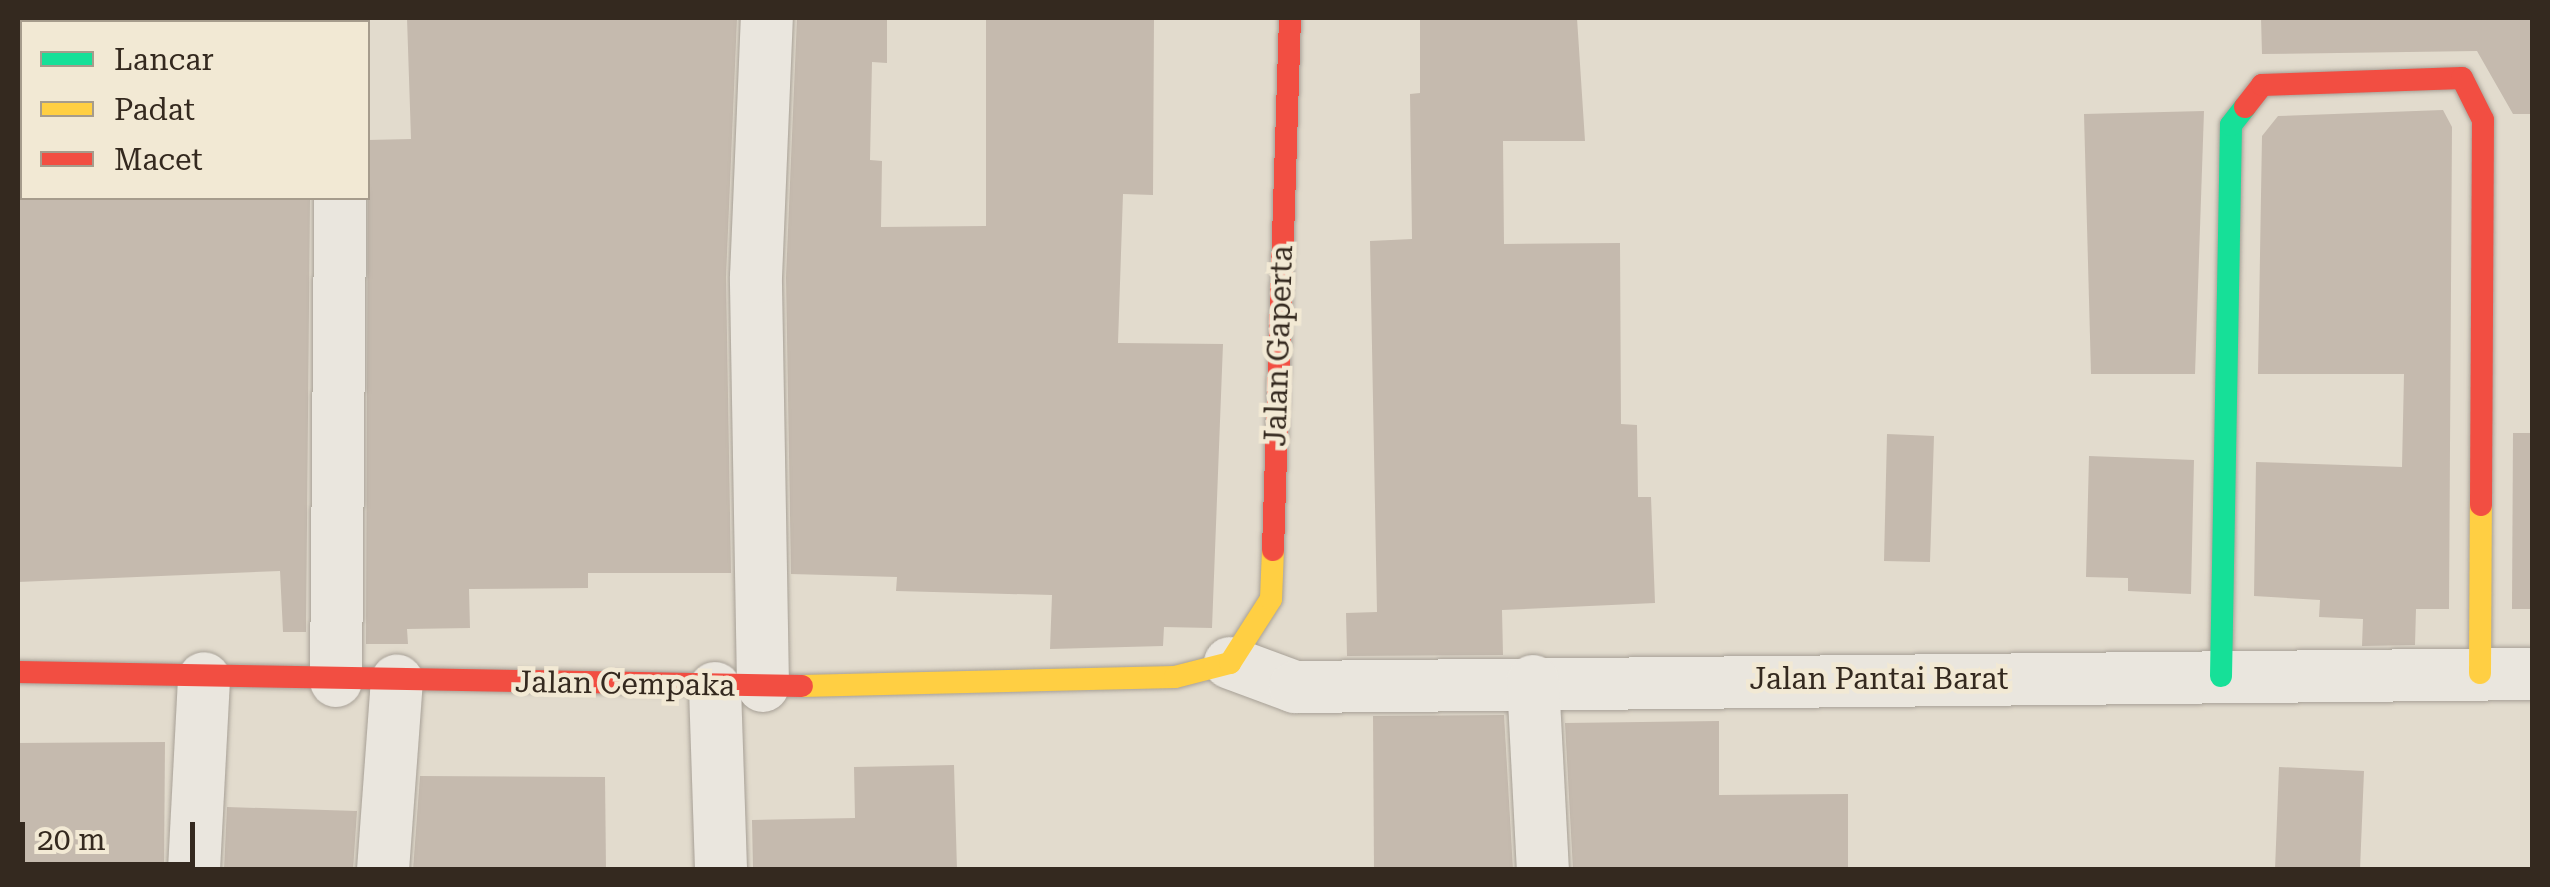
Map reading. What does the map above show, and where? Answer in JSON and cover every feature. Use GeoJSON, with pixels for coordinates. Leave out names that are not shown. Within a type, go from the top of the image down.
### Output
{"type":"FeatureCollection","features":[{"type":"Feature","properties":{"kind":"street"},"geometry":{"type":"LineString","coordinates":[[721,870],[739,687],[767,18]]}},
{"type":"Feature","properties":{"kind":"street","name":"Jalan Gaperta"},"geometry":{"type":"LineString","coordinates":[[1230,663],[1271,599],[1290,18]]}},
{"type":"Feature","properties":{"kind":"street"},"geometry":{"type":"LineString","coordinates":[[2221,676],[2231,125],[2262,86],[2462,78],[2483,120],[2480,673]]}},
{"type":"Feature","properties":{"kind":"street"},"geometry":{"type":"LineString","coordinates":[[336,680],[340,200]]}},
{"type":"Feature","properties":{"kind":"street","name":"Jalan Cempaka"},"geometry":{"type":"LineString","coordinates":[[18,672],[739,687],[1175,677],[1230,663]]}},
{"type":"Feature","properties":{"kind":"street","name":"Jalan Pantai Barat"},"geometry":{"type":"LineString","coordinates":[[1230,663],[1296,687],[1533,681],[2532,674]]}},
{"type":"Feature","properties":{"kind":"street"},"geometry":{"type":"LineString","coordinates":[[194,870],[204,678]]}},
{"type":"Feature","properties":{"kind":"street"},"geometry":{"type":"LineString","coordinates":[[383,870],[398,681]]}},
{"type":"Feature","properties":{"kind":"street"},"geometry":{"type":"LineString","coordinates":[[1533,681],[1542,870]]}},
{"type":"Feature","properties":{"kind":"building"},"geometry":{"type":"Polygon","coordinates":[[[407,18],[737,18],[726,277],[731,573],[588,573],[588,588],[469,589],[470,628],[407,629],[408,644],[366,644],[370,140],[411,139],[407,18]]]}},
{"type":"Feature","properties":{"kind":"building"},"geometry":{"type":"Polygon","coordinates":[[[797,18],[887,18],[887,63],[872,62],[870,160],[882,161],[881,227],[986,226],[986,18],[1154,18],[1153,195],[1123,194],[1118,343],[1223,344],[1212,628],[1164,627],[1163,646],[1050,649],[1052,595],[896,591],[897,577],[791,574],[786,277],[797,18]]]}},
{"type":"Feature","properties":{"kind":"building"},"geometry":{"type":"Polygon","coordinates":[[[1420,18],[1577,18],[1585,141],[1503,141],[1504,244],[1620,243],[1621,424],[1637,425],[1638,497],[1651,497],[1655,603],[1502,610],[1503,655],[1347,656],[1346,613],[1377,612],[1370,241],[1412,239],[1410,94],[1420,93],[1420,18]]]}},
{"type":"Feature","properties":{"kind":"building"},"geometry":{"type":"Polygon","coordinates":[[[2261,18],[2532,18],[2532,114],[2513,114],[2477,51],[2262,54],[2261,18]]]}},
{"type":"Feature","properties":{"kind":"building"},"geometry":{"type":"Polygon","coordinates":[[[2443,110],[2452,127],[2449,609],[2416,609],[2415,645],[2362,646],[2363,619],[2319,617],[2320,600],[2254,596],[2256,462],[2402,467],[2404,374],[2258,374],[2262,136],[2278,116],[2443,110]]]}},
{"type":"Feature","properties":{"kind":"building"},"geometry":{"type":"Polygon","coordinates":[[[2204,111],[2195,374],[2091,374],[2084,114],[2204,111]]]}},
{"type":"Feature","properties":{"kind":"building"},"geometry":{"type":"Polygon","coordinates":[[[18,198],[310,200],[306,632],[283,632],[280,571],[18,582],[18,198]]]}},
{"type":"Feature","properties":{"kind":"building"},"geometry":{"type":"Polygon","coordinates":[[[2513,433],[2532,433],[2532,609],[2512,609],[2513,433]]]}},
{"type":"Feature","properties":{"kind":"building"},"geometry":{"type":"Polygon","coordinates":[[[1887,434],[1934,436],[1930,562],[1884,561],[1887,434]]]}},
{"type":"Feature","properties":{"kind":"building"},"geometry":{"type":"Polygon","coordinates":[[[2089,456],[2194,460],[2191,594],[2128,591],[2128,578],[2086,577],[2089,456]]]}},
{"type":"Feature","properties":{"kind":"building"},"geometry":{"type":"Polygon","coordinates":[[[1504,715],[1513,870],[1374,870],[1373,716],[1504,715]]]}},
{"type":"Feature","properties":{"kind":"building"},"geometry":{"type":"Polygon","coordinates":[[[1719,721],[1719,795],[1848,794],[1848,870],[1573,870],[1565,723],[1719,721]]]}},
{"type":"Feature","properties":{"kind":"building"},"geometry":{"type":"Polygon","coordinates":[[[165,742],[164,870],[18,870],[18,743],[165,742]]]}},
{"type":"Feature","properties":{"kind":"building"},"geometry":{"type":"Polygon","coordinates":[[[954,765],[957,870],[753,870],[752,820],[855,818],[854,767],[954,765]]]}},
{"type":"Feature","properties":{"kind":"building"},"geometry":{"type":"Polygon","coordinates":[[[2279,767],[2364,771],[2360,870],[2275,870],[2279,767]]]}},
{"type":"Feature","properties":{"kind":"building"},"geometry":{"type":"Polygon","coordinates":[[[420,776],[605,777],[606,870],[413,870],[420,776]]]}},
{"type":"Feature","properties":{"kind":"building"},"geometry":{"type":"Polygon","coordinates":[[[227,807],[357,811],[353,870],[224,870],[227,807]]]}},
{"type":"Feature","properties":{"kind":"traffic: fast"},"geometry":{"type":"LineString","coordinates":[[2221,676],[2231,125],[2245,107]]}},
{"type":"Feature","properties":{"kind":"traffic: slow"},"geometry":{"type":"LineString","coordinates":[[2480,673],[2481,505]]}},
{"type":"Feature","properties":{"kind":"traffic: slow"},"geometry":{"type":"LineString","coordinates":[[802,686],[1175,677],[1230,663],[1271,599],[1273,550]]}},
{"type":"Feature","properties":{"kind":"traffic: jam"},"geometry":{"type":"LineString","coordinates":[[1273,550],[1290,18]]}},
{"type":"Feature","properties":{"kind":"traffic: jam"},"geometry":{"type":"LineString","coordinates":[[2245,107],[2262,85],[2462,78],[2483,120],[2481,505]]}},
{"type":"Feature","properties":{"kind":"traffic: jam"},"geometry":{"type":"LineString","coordinates":[[18,672],[802,686]]}}]}
